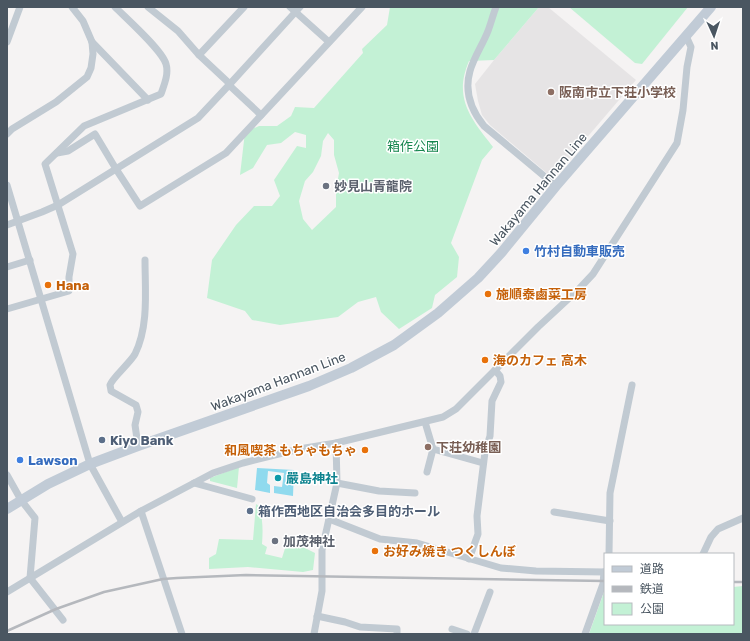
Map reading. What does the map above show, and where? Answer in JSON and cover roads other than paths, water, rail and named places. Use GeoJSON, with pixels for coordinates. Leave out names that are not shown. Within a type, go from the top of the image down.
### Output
{"type":"FeatureCollection","features":[{"type":"Feature","properties":{"kind":"main road","name":"Wakayama Hannan Line"},"geometry":{"type":"LineString","coordinates":[[7,509],[48,484],[90,464],[309,386],[351,368],[394,345],[438,313],[478,278],[502,252],[556,186],[711,7]]}},
{"type":"Feature","properties":{"kind":"street"},"geometry":{"type":"LineString","coordinates":[[7,42],[10,27],[20,7]]}},
{"type":"Feature","properties":{"kind":"street"},"geometry":{"type":"LineString","coordinates":[[7,134],[12,129],[56,102],[87,77],[91,68],[93,54],[92,42],[83,21],[72,7]]}},
{"type":"Feature","properties":{"kind":"street"},"geometry":{"type":"LineString","coordinates":[[7,309],[69,291],[69,277],[74,254],[45,164],[84,126],[161,94],[167,73],[166,64],[160,53],[115,7]]}},
{"type":"Feature","properties":{"kind":"street"},"geometry":{"type":"LineString","coordinates":[[148,7],[178,31],[199,55],[261,115]]}},
{"type":"Feature","properties":{"kind":"street"},"geometry":{"type":"LineString","coordinates":[[199,55],[244,7]]}},
{"type":"Feature","properties":{"kind":"street"},"geometry":{"type":"LineString","coordinates":[[290,7],[298,10],[329,42]]}},
{"type":"Feature","properties":{"kind":"street"},"geometry":{"type":"LineString","coordinates":[[57,153],[68,151],[95,134],[140,206],[226,153],[362,7]]}},
{"type":"Feature","properties":{"kind":"street"},"geometry":{"type":"LineString","coordinates":[[496,7],[488,30],[470,71],[468,89],[470,102],[476,116],[484,126],[556,186]]}},
{"type":"Feature","properties":{"kind":"street"},"geometry":{"type":"LineString","coordinates":[[7,225],[18,222],[58,204],[198,118],[298,10]]}},
{"type":"Feature","properties":{"kind":"street"},"geometry":{"type":"LineString","coordinates":[[7,592],[141,511],[213,473],[243,463],[299,449],[336,443],[425,422],[443,417],[456,409],[593,274],[677,143],[691,47],[686,36]]}},
{"type":"Feature","properties":{"kind":"street"},"geometry":{"type":"LineString","coordinates":[[92,42],[148,100]]}},
{"type":"Feature","properties":{"kind":"street"},"geometry":{"type":"LineString","coordinates":[[7,185],[42,298],[90,464],[122,522]]}},
{"type":"Feature","properties":{"kind":"street"},"geometry":{"type":"LineString","coordinates":[[7,267],[30,260]]}},
{"type":"Feature","properties":{"kind":"street"},"geometry":{"type":"LineString","coordinates":[[138,446],[135,425],[138,412],[136,405],[130,400],[111,391],[110,385],[129,363],[135,354],[140,341],[145,307],[145,260]]}},
{"type":"Feature","properties":{"kind":"street"},"geometry":{"type":"LineString","coordinates":[[468,558],[478,534],[478,516],[485,452],[490,436],[492,401],[501,382],[500,376],[494,370]]}},
{"type":"Feature","properties":{"kind":"street"},"geometry":{"type":"LineString","coordinates":[[609,553],[610,493],[632,385]]}},
{"type":"Feature","properties":{"kind":"street"},"geometry":{"type":"LineString","coordinates":[[425,422],[433,449],[427,472]]}},
{"type":"Feature","properties":{"kind":"street"},"geometry":{"type":"LineString","coordinates":[[314,634],[322,591],[322,550],[338,483],[336,443]]}},
{"type":"Feature","properties":{"kind":"street"},"geometry":{"type":"LineString","coordinates":[[433,449],[484,463]]}},
{"type":"Feature","properties":{"kind":"street"},"geometry":{"type":"LineString","coordinates":[[7,475],[20,500],[35,518],[30,578],[63,620]]}},
{"type":"Feature","properties":{"kind":"street"},"geometry":{"type":"LineString","coordinates":[[194,483],[252,499]]}},
{"type":"Feature","properties":{"kind":"street"},"geometry":{"type":"LineString","coordinates":[[338,483],[379,491],[415,493]]}},
{"type":"Feature","properties":{"kind":"street"},"geometry":{"type":"LineString","coordinates":[[141,511],[182,634]]}},
{"type":"Feature","properties":{"kind":"street"},"geometry":{"type":"LineString","coordinates":[[554,512],[610,521]]}},
{"type":"Feature","properties":{"kind":"street"},"geometry":{"type":"LineString","coordinates":[[703,553],[711,537],[718,529],[743,518]]}},
{"type":"Feature","properties":{"kind":"street"},"geometry":{"type":"LineString","coordinates":[[329,519],[380,538],[417,543],[501,568],[536,571],[604,572]]}},
{"type":"Feature","properties":{"kind":"street"},"geometry":{"type":"LineString","coordinates":[[585,634],[604,578]]}},
{"type":"Feature","properties":{"kind":"street"},"geometry":{"type":"LineString","coordinates":[[474,634],[490,592]]}},
{"type":"Feature","properties":{"kind":"street"},"geometry":{"type":"LineString","coordinates":[[317,616],[346,622],[360,627],[397,629],[397,634]]}},
{"type":"Feature","properties":{"kind":"street"},"geometry":{"type":"LineString","coordinates":[[452,629],[467,634]]}},
{"type":"Feature","properties":{"kind":"water"},"geometry":{"type":"Polygon","coordinates":[[[257,468],[294,470],[293,496],[274,493],[274,486],[282,487],[284,473],[268,471],[267,483],[270,485],[270,493],[255,490],[257,468]]]}},
{"type":"Feature","properties":{"kind":"railway"},"geometry":{"type":"LineString","coordinates":[[7,631],[56,609],[104,592],[163,579],[246,575],[604,581]]}},
{"type":"Feature","properties":{"kind":"railway"},"geometry":{"type":"LineString","coordinates":[[734,582],[743,582]]}},
{"type":"Feature","properties":{"kind":"place","name":"阪南市立下荘小学校"},"geometry":{"type":"Point","coordinates":[551,92]}},
{"type":"Feature","properties":{"kind":"place","name":"妙見山青龍院"},"geometry":{"type":"Point","coordinates":[326,186]}},
{"type":"Feature","properties":{"kind":"place","name":"竹村自動車販売"},"geometry":{"type":"Point","coordinates":[526,251]}},
{"type":"Feature","properties":{"kind":"place","name":"Hana"},"geometry":{"type":"Point","coordinates":[48,285]}},
{"type":"Feature","properties":{"kind":"place","name":"施順泰鹵菜工房"},"geometry":{"type":"Point","coordinates":[488,294]}},
{"type":"Feature","properties":{"kind":"place","name":"海のカフェ 高木"},"geometry":{"type":"Point","coordinates":[485,360]}},
{"type":"Feature","properties":{"kind":"place","name":"Kiyo Bank"},"geometry":{"type":"Point","coordinates":[102,440]}},
{"type":"Feature","properties":{"kind":"place","name":"下荘幼稚園"},"geometry":{"type":"Point","coordinates":[428,447]}},
{"type":"Feature","properties":{"kind":"place","name":"和風喫茶 もちゃもちゃ"},"geometry":{"type":"Point","coordinates":[365,450]}},
{"type":"Feature","properties":{"kind":"place","name":"Lawson"},"geometry":{"type":"Point","coordinates":[20,460]}},
{"type":"Feature","properties":{"kind":"place","name":"嚴島神社"},"geometry":{"type":"Point","coordinates":[278,478]}},
{"type":"Feature","properties":{"kind":"place","name":"箱作西地区自治会多目的ホール"},"geometry":{"type":"Point","coordinates":[250,511]}},
{"type":"Feature","properties":{"kind":"place","name":"加茂神社"},"geometry":{"type":"Point","coordinates":[275,541]}},
{"type":"Feature","properties":{"kind":"place","name":"お好み焼き つくしんぼ"},"geometry":{"type":"Point","coordinates":[375,551]}},
{"type":"Feature","properties":{"kind":"park label","name":"箱作公園"},"geometry":{"type":"Point","coordinates":[413,146]}}]}
